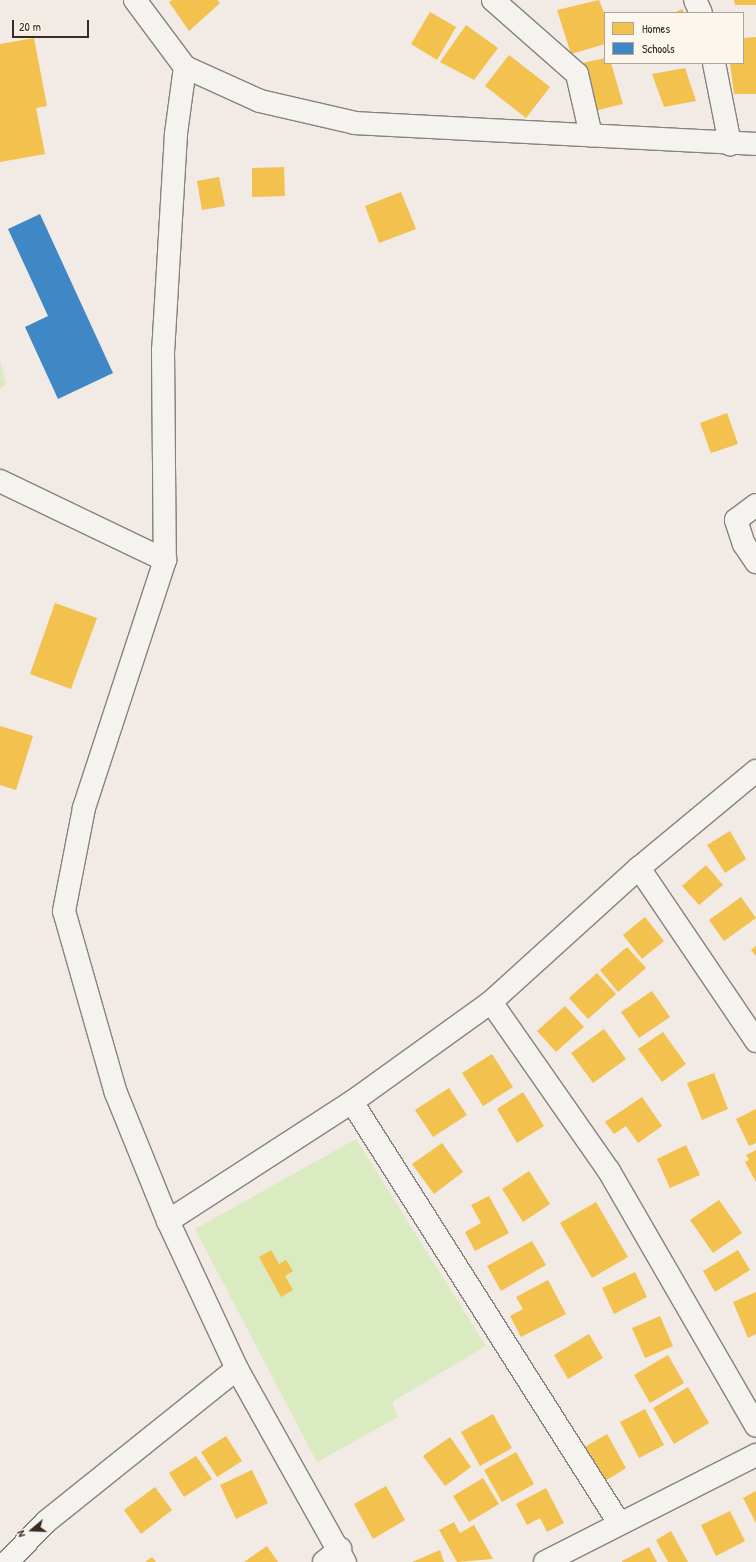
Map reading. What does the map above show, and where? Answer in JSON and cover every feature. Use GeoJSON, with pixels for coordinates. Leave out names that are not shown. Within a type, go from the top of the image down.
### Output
{"type":"FeatureCollection","features":[{"type":"Feature","properties":{"kind":"street"},"geometry":{"type":"LineString","coordinates":[[135,0],[185,67],[260,101],[355,123],[591,135],[730,144],[756,144]]}},
{"type":"Feature","properties":{"kind":"street"},"geometry":{"type":"LineString","coordinates":[[493,0],[577,74],[591,135]]}},
{"type":"Feature","properties":{"kind":"street"},"geometry":{"type":"LineString","coordinates":[[695,0],[701,12]]}},
{"type":"Feature","properties":{"kind":"street"},"geometry":{"type":"LineString","coordinates":[[714,64],[730,144]]}},
{"type":"Feature","properties":{"kind":"street"},"geometry":{"type":"LineString","coordinates":[[185,67],[176,134],[163,350],[165,560],[84,808],[64,911],[116,1094],[168,1221],[237,1369],[336,1558]]}},
{"type":"Feature","properties":{"kind":"street"},"geometry":{"type":"LineString","coordinates":[[0,481],[165,560]]}},
{"type":"Feature","properties":{"kind":"street"},"geometry":{"type":"LineString","coordinates":[[756,505],[736,520],[744,544],[756,562]]}},
{"type":"Feature","properties":{"kind":"street"},"geometry":{"type":"LineString","coordinates":[[168,1221],[352,1102],[491,1002],[640,868],[756,771]]}},
{"type":"Feature","properties":{"kind":"street"},"geometry":{"type":"LineString","coordinates":[[640,868],[756,1041]]}},
{"type":"Feature","properties":{"kind":"street"},"geometry":{"type":"LineString","coordinates":[[491,1002],[609,1171],[756,1426]]}},
{"type":"Feature","properties":{"kind":"street"},"geometry":{"type":"LineString","coordinates":[[352,1102],[619,1523]]}},
{"type":"Feature","properties":{"kind":"street"},"geometry":{"type":"LineString","coordinates":[[7,1562],[47,1521],[237,1369]]}},
{"type":"Feature","properties":{"kind":"street"},"geometry":{"type":"LineString","coordinates":[[545,1562],[619,1523],[756,1455]]}},
{"type":"Feature","properties":{"kind":"green space"},"geometry":{"type":"Polygon","coordinates":[[[0,360],[6,384],[0,389],[0,360]]]}},
{"type":"Feature","properties":{"kind":"green space"},"geometry":{"type":"Polygon","coordinates":[[[356,1139],[486,1346],[392,1402],[398,1417],[317,1462],[195,1229],[356,1139]]]}},
{"type":"Feature","properties":{"kind":"building: Homes"},"geometry":{"type":"Polygon","coordinates":[[[172,0],[217,0],[220,3],[189,31],[169,2],[172,0]]]}},
{"type":"Feature","properties":{"kind":"building: Homes"},"geometry":{"type":"Polygon","coordinates":[[[599,0],[604,12],[604,44],[571,54],[557,10],[599,0]]]}},
{"type":"Feature","properties":{"kind":"building: Homes"},"geometry":{"type":"Polygon","coordinates":[[[734,0],[756,0],[756,5],[735,5],[734,0]]]}},
{"type":"Feature","properties":{"kind":"building: Homes"},"geometry":{"type":"Polygon","coordinates":[[[682,9],[684,12],[676,12],[682,9]]]}},
{"type":"Feature","properties":{"kind":"building: Homes"},"geometry":{"type":"Polygon","coordinates":[[[430,12],[456,27],[437,60],[411,44],[430,12]]]}},
{"type":"Feature","properties":{"kind":"building: Homes"},"geometry":{"type":"Polygon","coordinates":[[[466,25],[498,48],[474,80],[440,62],[466,25]]]}},
{"type":"Feature","properties":{"kind":"building: Homes"},"geometry":{"type":"Polygon","coordinates":[[[756,37],[756,94],[734,94],[730,64],[744,64],[744,38],[756,37]]]}},
{"type":"Feature","properties":{"kind":"building: Homes"},"geometry":{"type":"Polygon","coordinates":[[[34,38],[47,106],[36,108],[45,154],[0,162],[0,44],[34,38]]]}},
{"type":"Feature","properties":{"kind":"building: Homes"},"geometry":{"type":"Polygon","coordinates":[[[509,55],[550,87],[526,118],[485,86],[509,55]]]}},
{"type":"Feature","properties":{"kind":"building: Homes"},"geometry":{"type":"Polygon","coordinates":[[[604,58],[604,64],[611,64],[623,104],[594,111],[578,64],[604,58]]]}},
{"type":"Feature","properties":{"kind":"building: Homes"},"geometry":{"type":"Polygon","coordinates":[[[685,68],[696,101],[664,107],[652,74],[685,68]]]}},
{"type":"Feature","properties":{"kind":"building: Homes"},"geometry":{"type":"Polygon","coordinates":[[[284,167],[285,196],[252,197],[252,168],[284,167]]]}},
{"type":"Feature","properties":{"kind":"building: Homes"},"geometry":{"type":"Polygon","coordinates":[[[219,177],[225,206],[202,210],[197,181],[219,177]]]}},
{"type":"Feature","properties":{"kind":"building: Homes"},"geometry":{"type":"Polygon","coordinates":[[[401,192],[416,229],[379,243],[365,206],[401,192]]]}},
{"type":"Feature","properties":{"kind":"building: Homes"},"geometry":{"type":"Polygon","coordinates":[[[727,413],[738,444],[711,453],[700,423],[727,413]]]}},
{"type":"Feature","properties":{"kind":"building: Homes"},"geometry":{"type":"Polygon","coordinates":[[[55,603],[97,618],[71,689],[30,674],[55,603]]]}},
{"type":"Feature","properties":{"kind":"building: Homes"},"geometry":{"type":"Polygon","coordinates":[[[0,726],[33,736],[16,790],[0,785],[0,726]]]}},
{"type":"Feature","properties":{"kind":"building: Homes"},"geometry":{"type":"Polygon","coordinates":[[[730,831],[746,859],[725,873],[707,845],[730,831]]]}},
{"type":"Feature","properties":{"kind":"building: Homes"},"geometry":{"type":"Polygon","coordinates":[[[706,865],[723,885],[699,905],[682,886],[706,865]]]}},
{"type":"Feature","properties":{"kind":"building: Homes"},"geometry":{"type":"Polygon","coordinates":[[[741,897],[756,918],[724,941],[709,920],[741,897]]]}},
{"type":"Feature","properties":{"kind":"building: Homes"},"geometry":{"type":"Polygon","coordinates":[[[645,917],[664,941],[642,959],[623,935],[645,917]]]}},
{"type":"Feature","properties":{"kind":"building: Homes"},"geometry":{"type":"Polygon","coordinates":[[[756,946],[756,956],[751,950],[756,946]]]}},
{"type":"Feature","properties":{"kind":"building: Homes"},"geometry":{"type":"Polygon","coordinates":[[[627,947],[646,968],[618,992],[600,970],[627,947]]]}},
{"type":"Feature","properties":{"kind":"building: Homes"},"geometry":{"type":"Polygon","coordinates":[[[597,973],[616,994],[588,1019],[569,998],[597,973]]]}},
{"type":"Feature","properties":{"kind":"building: Homes"},"geometry":{"type":"Polygon","coordinates":[[[652,991],[670,1017],[639,1038],[621,1012],[652,991]]]}},
{"type":"Feature","properties":{"kind":"building: Homes"},"geometry":{"type":"Polygon","coordinates":[[[565,1006],[584,1027],[556,1052],[537,1031],[565,1006]]]}},
{"type":"Feature","properties":{"kind":"building: Homes"},"geometry":{"type":"Polygon","coordinates":[[[604,1029],[626,1059],[593,1083],[571,1053],[604,1029]]]}},
{"type":"Feature","properties":{"kind":"building: Homes"},"geometry":{"type":"Polygon","coordinates":[[[663,1032],[686,1064],[662,1082],[638,1049],[663,1032]]]}},
{"type":"Feature","properties":{"kind":"building: Homes"},"geometry":{"type":"Polygon","coordinates":[[[492,1054],[513,1087],[483,1106],[462,1073],[492,1054]]]}},
{"type":"Feature","properties":{"kind":"building: Homes"},"geometry":{"type":"Polygon","coordinates":[[[714,1073],[728,1109],[702,1120],[687,1083],[714,1073]]]}},
{"type":"Feature","properties":{"kind":"building: Homes"},"geometry":{"type":"Polygon","coordinates":[[[449,1088],[467,1115],[433,1137],[415,1110],[449,1088]]]}},
{"type":"Feature","properties":{"kind":"building: Homes"},"geometry":{"type":"Polygon","coordinates":[[[523,1092],[544,1126],[517,1143],[497,1109],[523,1092]]]}},
{"type":"Feature","properties":{"kind":"building: Homes"},"geometry":{"type":"Polygon","coordinates":[[[642,1097],[662,1126],[638,1143],[626,1126],[614,1134],[605,1122],[642,1097]]]}},
{"type":"Feature","properties":{"kind":"building: Homes"},"geometry":{"type":"Polygon","coordinates":[[[756,1109],[756,1143],[749,1146],[736,1119],[756,1109]]]}},
{"type":"Feature","properties":{"kind":"building: Homes"},"geometry":{"type":"Polygon","coordinates":[[[442,1143],[463,1172],[434,1194],[412,1164],[442,1143]]]}},
{"type":"Feature","properties":{"kind":"building: Homes"},"geometry":{"type":"Polygon","coordinates":[[[686,1145],[700,1175],[670,1188],[657,1159],[686,1145]]]}},
{"type":"Feature","properties":{"kind":"building: Homes"},"geometry":{"type":"Polygon","coordinates":[[[756,1150],[756,1182],[745,1162],[749,1160],[746,1155],[756,1150]]]}},
{"type":"Feature","properties":{"kind":"building: Homes"},"geometry":{"type":"Polygon","coordinates":[[[529,1171],[550,1204],[523,1222],[502,1189],[529,1171]]]}},
{"type":"Feature","properties":{"kind":"building: Homes"},"geometry":{"type":"Polygon","coordinates":[[[489,1196],[509,1233],[475,1251],[465,1232],[481,1223],[471,1205],[489,1196]]]}},
{"type":"Feature","properties":{"kind":"building: Homes"},"geometry":{"type":"Polygon","coordinates":[[[719,1200],[742,1233],[713,1253],[690,1220],[719,1200]]]}},
{"type":"Feature","properties":{"kind":"building: Homes"},"geometry":{"type":"Polygon","coordinates":[[[596,1202],[628,1257],[592,1278],[560,1223],[596,1202]]]}},
{"type":"Feature","properties":{"kind":"building: Homes"},"geometry":{"type":"Polygon","coordinates":[[[532,1241],[546,1265],[501,1291],[487,1266],[532,1241]]]}},
{"type":"Feature","properties":{"kind":"building: Homes"},"geometry":{"type":"Polygon","coordinates":[[[271,1250],[279,1264],[286,1260],[293,1271],[285,1276],[293,1290],[281,1297],[259,1257],[271,1250]]]}},
{"type":"Feature","properties":{"kind":"building: Homes"},"geometry":{"type":"Polygon","coordinates":[[[738,1250],[750,1270],[715,1292],[703,1271],[738,1250]]]}},
{"type":"Feature","properties":{"kind":"building: Homes"},"geometry":{"type":"Polygon","coordinates":[[[635,1272],[647,1297],[614,1314],[602,1288],[635,1272]]]}},
{"type":"Feature","properties":{"kind":"building: Homes"},"geometry":{"type":"Polygon","coordinates":[[[548,1280],[566,1314],[521,1337],[510,1316],[523,1309],[516,1297],[548,1280]]]}},
{"type":"Feature","properties":{"kind":"building: Homes"},"geometry":{"type":"Polygon","coordinates":[[[756,1292],[756,1334],[748,1338],[733,1302],[756,1292]]]}},
{"type":"Feature","properties":{"kind":"building: Homes"},"geometry":{"type":"Polygon","coordinates":[[[660,1316],[673,1346],[645,1358],[632,1328],[660,1316]]]}},
{"type":"Feature","properties":{"kind":"building: Homes"},"geometry":{"type":"Polygon","coordinates":[[[589,1334],[603,1358],[568,1379],[554,1355],[589,1334]]]}},
{"type":"Feature","properties":{"kind":"building: Homes"},"geometry":{"type":"Polygon","coordinates":[[[668,1355],[684,1383],[650,1403],[634,1375],[668,1355]]]}},
{"type":"Feature","properties":{"kind":"building: Homes"},"geometry":{"type":"Polygon","coordinates":[[[688,1387],[709,1423],[674,1444],[653,1408],[688,1387]]]}},
{"type":"Feature","properties":{"kind":"building: Homes"},"geometry":{"type":"Polygon","coordinates":[[[645,1409],[664,1445],[639,1458],[620,1422],[645,1409]]]}},
{"type":"Feature","properties":{"kind":"building: Homes"},"geometry":{"type":"Polygon","coordinates":[[[493,1414],[512,1448],[480,1466],[461,1432],[493,1414]]]}},
{"type":"Feature","properties":{"kind":"building: Homes"},"geometry":{"type":"Polygon","coordinates":[[[607,1434],[626,1468],[602,1483],[583,1448],[607,1434]]]}},
{"type":"Feature","properties":{"kind":"building: Homes"},"geometry":{"type":"Polygon","coordinates":[[[226,1436],[242,1461],[217,1477],[201,1452],[226,1436]]]}},
{"type":"Feature","properties":{"kind":"building: Homes"},"geometry":{"type":"Polygon","coordinates":[[[450,1437],[471,1467],[445,1486],[423,1456],[450,1437]]]}},
{"type":"Feature","properties":{"kind":"building: Homes"},"geometry":{"type":"Polygon","coordinates":[[[516,1452],[534,1484],[502,1502],[484,1470],[516,1452]]]}},
{"type":"Feature","properties":{"kind":"building: Homes"},"geometry":{"type":"Polygon","coordinates":[[[196,1456],[212,1479],[184,1497],[169,1473],[196,1456]]]}},
{"type":"Feature","properties":{"kind":"building: Homes"},"geometry":{"type":"Polygon","coordinates":[[[252,1470],[268,1503],[236,1519],[220,1485],[252,1470]]]}},
{"type":"Feature","properties":{"kind":"building: Homes"},"geometry":{"type":"Polygon","coordinates":[[[483,1478],[499,1504],[469,1522],[453,1496],[483,1478]]]}},
{"type":"Feature","properties":{"kind":"building: Homes"},"geometry":{"type":"Polygon","coordinates":[[[386,1486],[405,1520],[373,1539],[354,1504],[386,1486]]]}},
{"type":"Feature","properties":{"kind":"building: Homes"},"geometry":{"type":"Polygon","coordinates":[[[155,1487],[172,1510],[141,1534],[124,1510],[155,1487]]]}},
{"type":"Feature","properties":{"kind":"building: Homes"},"geometry":{"type":"Polygon","coordinates":[[[546,1488],[564,1523],[547,1532],[540,1518],[527,1525],[516,1504],[546,1488]]]}},
{"type":"Feature","properties":{"kind":"building: Homes"},"geometry":{"type":"Polygon","coordinates":[[[756,1491],[756,1523],[743,1498],[756,1491]]]}},
{"type":"Feature","properties":{"kind":"building: Homes"},"geometry":{"type":"Polygon","coordinates":[[[730,1511],[745,1541],[716,1556],[701,1525],[730,1511]]]}},
{"type":"Feature","properties":{"kind":"building: Homes"},"geometry":{"type":"Polygon","coordinates":[[[454,1522],[460,1533],[474,1525],[493,1559],[457,1562],[439,1530],[454,1522]]]}},
{"type":"Feature","properties":{"kind":"building: Homes"},"geometry":{"type":"Polygon","coordinates":[[[671,1531],[688,1562],[668,1562],[656,1540],[671,1531]]]}},
{"type":"Feature","properties":{"kind":"building: Homes"},"geometry":{"type":"Polygon","coordinates":[[[267,1546],[278,1562],[244,1562],[267,1546]]]}},
{"type":"Feature","properties":{"kind":"building: Homes"},"geometry":{"type":"Polygon","coordinates":[[[649,1547],[657,1562],[622,1562],[622,1561],[649,1547]]]}},
{"type":"Feature","properties":{"kind":"building: Homes"},"geometry":{"type":"Polygon","coordinates":[[[440,1550],[444,1562],[412,1562],[440,1550]]]}},
{"type":"Feature","properties":{"kind":"building: Homes"},"geometry":{"type":"Polygon","coordinates":[[[152,1557],[156,1562],[145,1562],[152,1557]]]}},
{"type":"Feature","properties":{"kind":"building: Schools"},"geometry":{"type":"Polygon","coordinates":[[[40,214],[113,373],[58,399],[25,327],[48,316],[8,229],[40,214]]]}}]}
